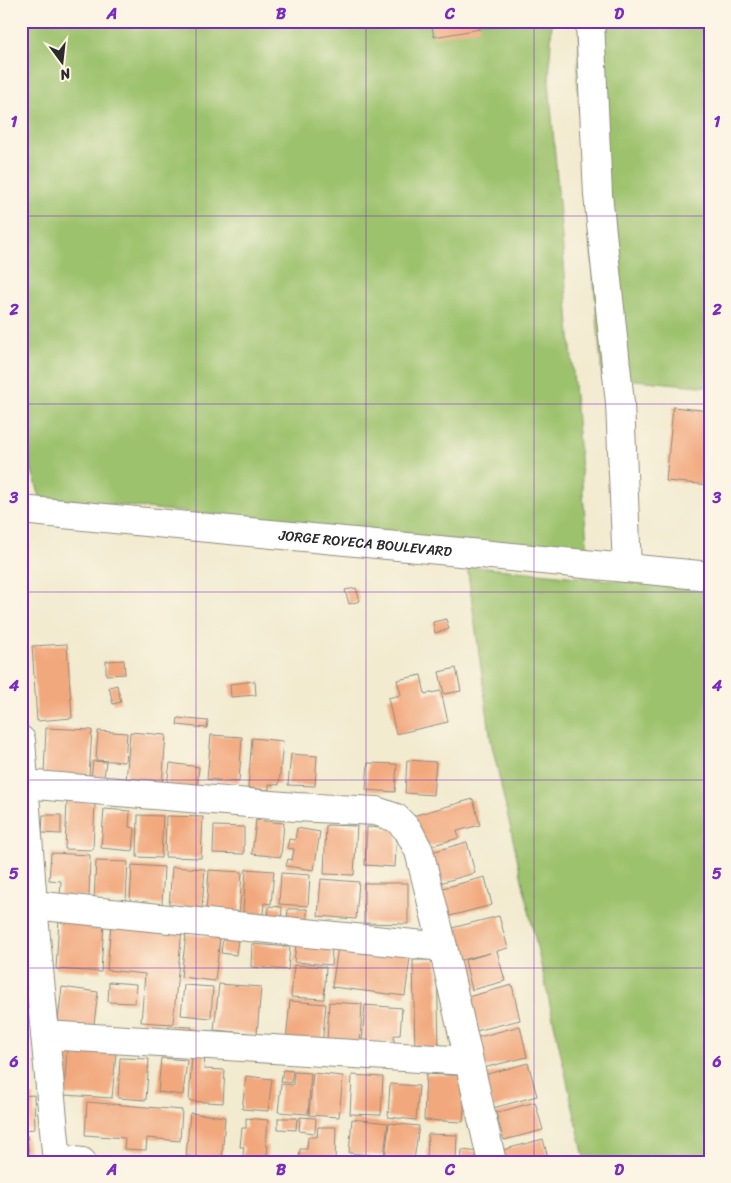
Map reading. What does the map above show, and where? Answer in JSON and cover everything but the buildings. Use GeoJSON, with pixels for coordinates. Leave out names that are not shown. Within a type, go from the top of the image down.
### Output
{"type":"FeatureCollection","features":[{"type":"Feature","properties":{"kind":"street"},"geometry":{"type":"LineString","coordinates":[[590,21],[598,195],[620,403],[627,568]]}},
{"type":"Feature","properties":{"kind":"street","name":"JORGE ROYECA BOULEVARD"},"geometry":{"type":"LineString","coordinates":[[21,510],[710,576]]}},
{"type":"Feature","properties":{"kind":"street"},"geometry":{"type":"LineString","coordinates":[[21,740],[32,904],[44,1035],[65,1161]]}},
{"type":"Feature","properties":{"kind":"street"},"geometry":{"type":"LineString","coordinates":[[24,784],[296,807],[376,811],[396,818],[408,830],[419,851],[492,1162]]}},
{"type":"Feature","properties":{"kind":"street"},"geometry":{"type":"LineString","coordinates":[[32,904],[443,947]]}},
{"type":"Feature","properties":{"kind":"street"},"geometry":{"type":"LineString","coordinates":[[44,1035],[468,1060]]}},
{"type":"Feature","properties":{"kind":"green space"},"geometry":{"type":"Polygon","coordinates":[[[21,21],[552,21],[549,81],[588,554],[40,497],[21,435],[21,21]]]}},
{"type":"Feature","properties":{"kind":"green space"},"geometry":{"type":"Polygon","coordinates":[[[581,21],[710,21],[710,387],[602,377],[577,79],[581,21]]]}},
{"type":"Feature","properties":{"kind":"green space"},"geometry":{"type":"Polygon","coordinates":[[[467,566],[710,590],[710,1162],[585,1162],[491,741],[467,566]]]}}]}
